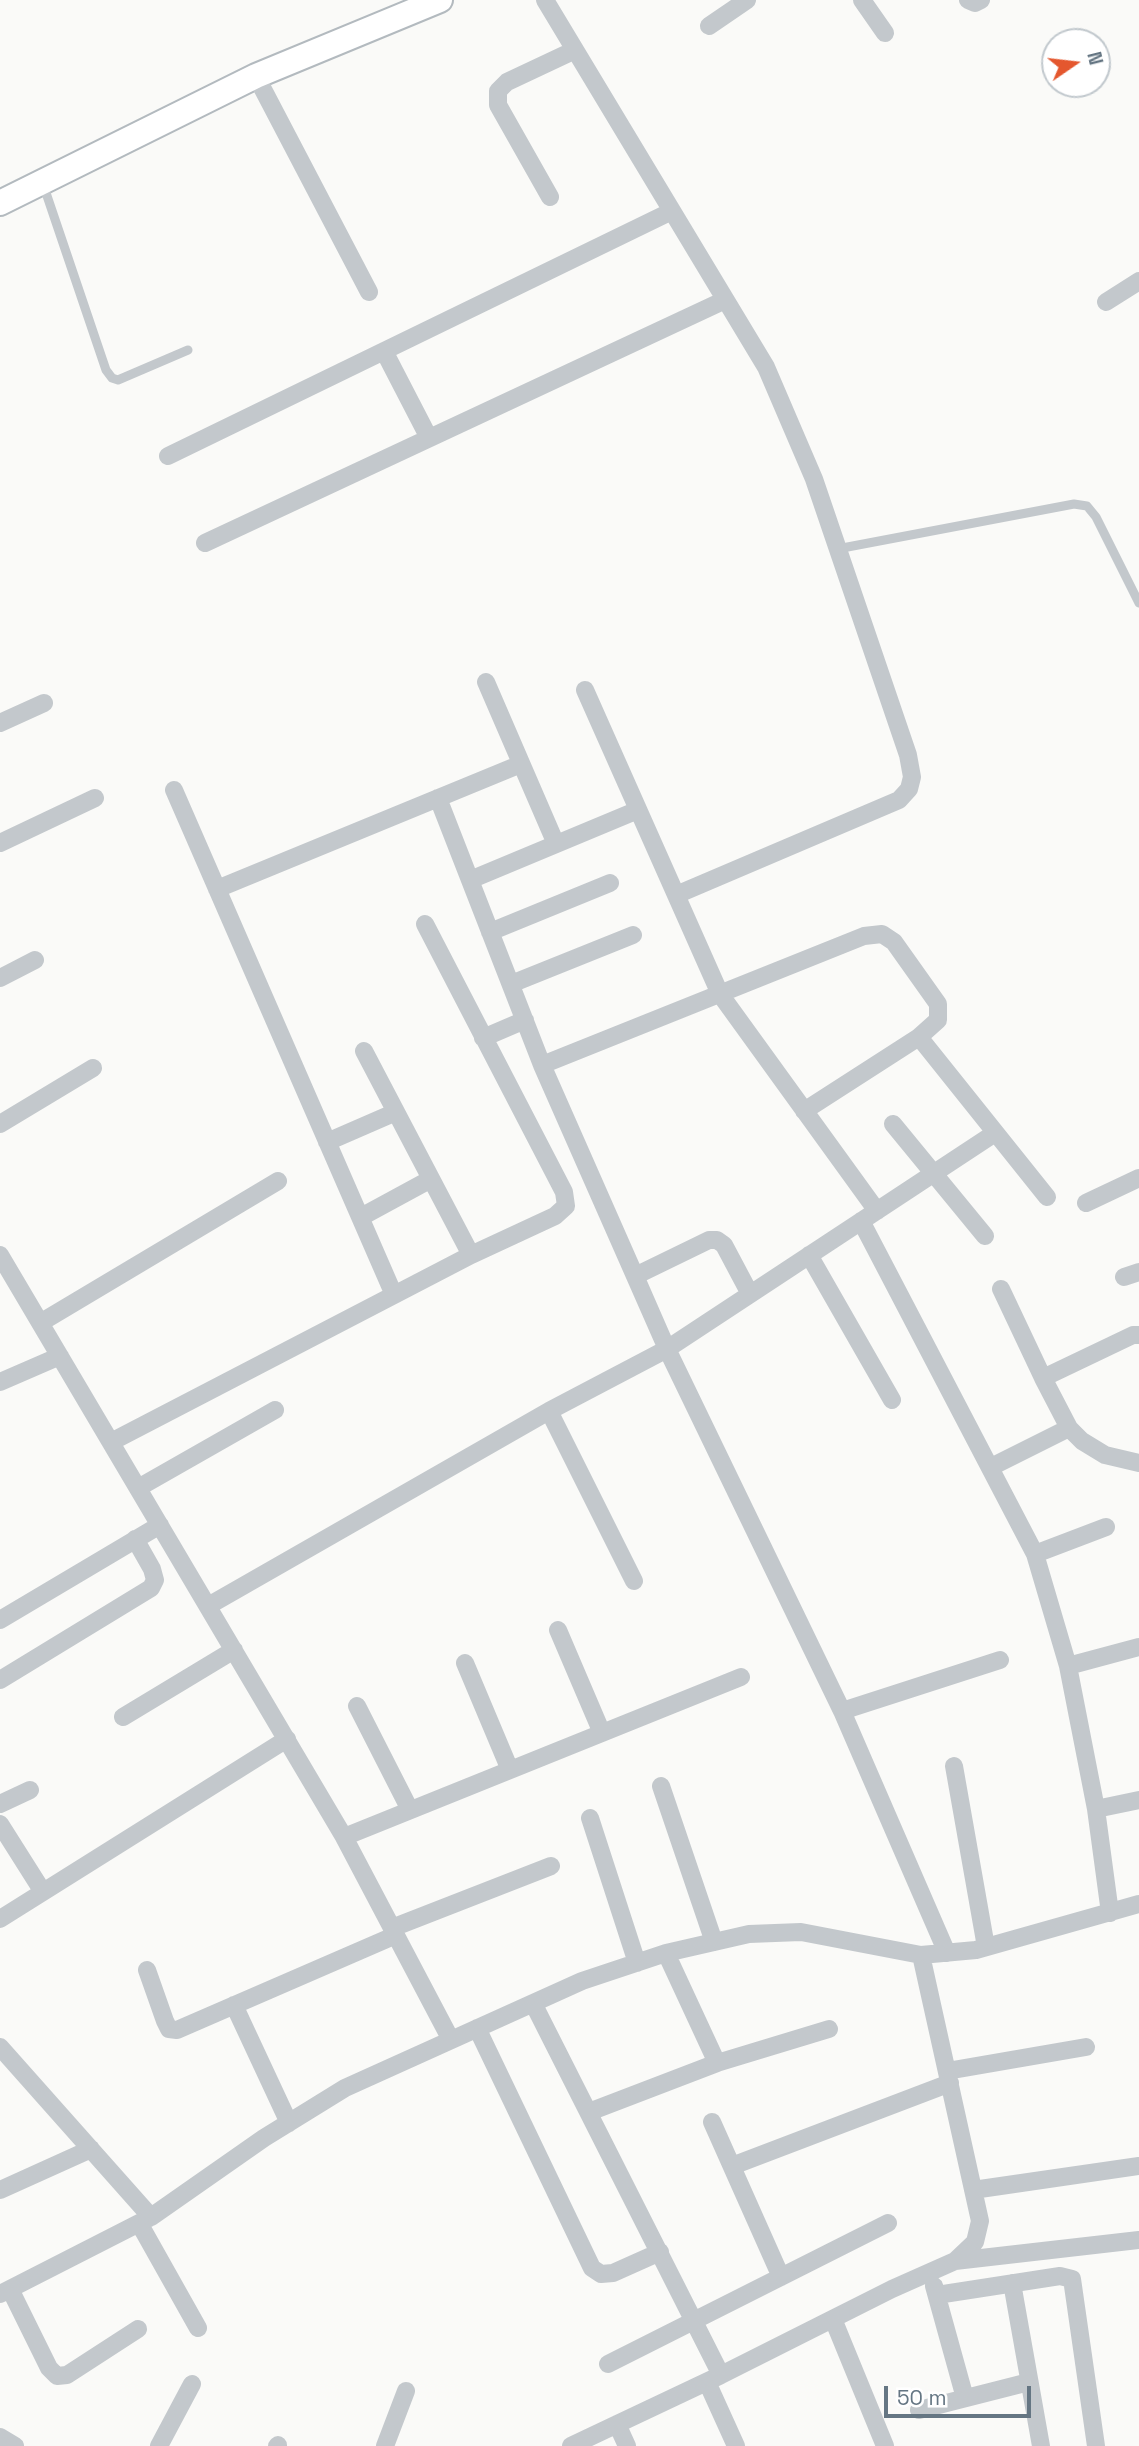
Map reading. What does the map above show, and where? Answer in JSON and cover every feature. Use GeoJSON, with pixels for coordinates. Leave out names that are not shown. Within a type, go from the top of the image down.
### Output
{"type":"FeatureCollection","features":[{"type":"Feature","properties":{"kind":"street"},"geometry":{"type":"LineString","coordinates":[[0,203],[256,76],[440,0]]}},
{"type":"Feature","properties":{"kind":"street"},"geometry":{"type":"LineString","coordinates":[[545,0],[766,367],[814,479],[908,755],[912,777],[909,789],[899,800],[676,895]]}},
{"type":"Feature","properties":{"kind":"street"},"geometry":{"type":"LineString","coordinates":[[709,26],[747,0]]}},
{"type":"Feature","properties":{"kind":"street"},"geometry":{"type":"LineString","coordinates":[[862,0],[885,33]]}},
{"type":"Feature","properties":{"kind":"street"},"geometry":{"type":"LineString","coordinates":[[968,0],[981,0]]}},
{"type":"Feature","properties":{"kind":"street"},"geometry":{"type":"LineString","coordinates":[[550,197],[498,105],[498,92],[507,82],[575,50]]}},
{"type":"Feature","properties":{"kind":"street"},"geometry":{"type":"LineString","coordinates":[[256,76],[369,292]]}},
{"type":"Feature","properties":{"kind":"street"},"geometry":{"type":"LineString","coordinates":[[168,456],[672,211]]}},
{"type":"Feature","properties":{"kind":"street"},"geometry":{"type":"LineString","coordinates":[[1106,302],[1139,281]]}},
{"type":"Feature","properties":{"kind":"street"},"geometry":{"type":"LineString","coordinates":[[205,543],[725,300]]}},
{"type":"Feature","properties":{"kind":"street"},"geometry":{"type":"LineString","coordinates":[[384,351],[429,438]]}},
{"type":"Feature","properties":{"kind":"street"},"geometry":{"type":"LineString","coordinates":[[486,682],[556,844]]}},
{"type":"Feature","properties":{"kind":"street"},"geometry":{"type":"LineString","coordinates":[[585,690],[720,994],[877,1211]]}},
{"type":"Feature","properties":{"kind":"street"},"geometry":{"type":"LineString","coordinates":[[0,723],[44,703]]}},
{"type":"Feature","properties":{"kind":"street"},"geometry":{"type":"LineString","coordinates":[[217,888],[521,764]]}},
{"type":"Feature","properties":{"kind":"street"},"geometry":{"type":"LineString","coordinates":[[174,789],[394,1295]]}},
{"type":"Feature","properties":{"kind":"street"},"geometry":{"type":"LineString","coordinates":[[0,843],[95,797]]}},
{"type":"Feature","properties":{"kind":"street"},"geometry":{"type":"LineString","coordinates":[[438,798],[542,1065],[667,1349],[842,1711],[947,1953]]}},
{"type":"Feature","properties":{"kind":"street"},"geometry":{"type":"LineString","coordinates":[[470,880],[638,810]]}},
{"type":"Feature","properties":{"kind":"street"},"geometry":{"type":"LineString","coordinates":[[490,932],[610,883]]}},
{"type":"Feature","properties":{"kind":"street"},"geometry":{"type":"LineString","coordinates":[[111,1442],[471,1255],[555,1216],[566,1206],[564,1192],[425,924]]}},
{"type":"Feature","properties":{"kind":"street"},"geometry":{"type":"LineString","coordinates":[[542,1065],[864,936],[882,934],[894,942],[938,1004],[938,1020],[919,1037],[804,1111]]}},
{"type":"Feature","properties":{"kind":"street"},"geometry":{"type":"LineString","coordinates":[[511,984],[633,935]]}},
{"type":"Feature","properties":{"kind":"street"},"geometry":{"type":"LineString","coordinates":[[0,978],[35,960]]}},
{"type":"Feature","properties":{"kind":"street"},"geometry":{"type":"LineString","coordinates":[[483,1038],[525,1020]]}},
{"type":"Feature","properties":{"kind":"street"},"geometry":{"type":"LineString","coordinates":[[919,1037],[1047,1197]]}},
{"type":"Feature","properties":{"kind":"street"},"geometry":{"type":"LineString","coordinates":[[364,1051],[471,1255]]}},
{"type":"Feature","properties":{"kind":"street"},"geometry":{"type":"LineString","coordinates":[[0,1124],[93,1068]]}},
{"type":"Feature","properties":{"kind":"street"},"geometry":{"type":"LineString","coordinates":[[327,1142],[396,1112]]}},
{"type":"Feature","properties":{"kind":"street"},"geometry":{"type":"LineString","coordinates":[[893,1124],[985,1236]]}},
{"type":"Feature","properties":{"kind":"street"},"geometry":{"type":"LineString","coordinates":[[208,1606],[548,1411],[667,1349],[995,1133]]}},
{"type":"Feature","properties":{"kind":"street"},"geometry":{"type":"LineString","coordinates":[[1086,1203],[1139,1178]]}},
{"type":"Feature","properties":{"kind":"street"},"geometry":{"type":"LineString","coordinates":[[360,1217],[431,1179]]}},
{"type":"Feature","properties":{"kind":"street"},"geometry":{"type":"LineString","coordinates":[[40,1323],[278,1181]]}},
{"type":"Feature","properties":{"kind":"street"},"geometry":{"type":"LineString","coordinates":[[861,1221],[1035,1554],[1068,1666],[1096,1809],[1110,1913]]}},
{"type":"Feature","properties":{"kind":"street"},"geometry":{"type":"LineString","coordinates":[[635,1276],[709,1240],[717,1240],[724,1245],[750,1294]]}},
{"type":"Feature","properties":{"kind":"street"},"geometry":{"type":"LineString","coordinates":[[0,1255],[344,1837],[451,2040]]}},
{"type":"Feature","properties":{"kind":"street"},"geometry":{"type":"LineString","coordinates":[[809,1255],[892,1400]]}},
{"type":"Feature","properties":{"kind":"street"},"geometry":{"type":"LineString","coordinates":[[1002,1289],[1069,1428],[1082,1441],[1105,1455],[1139,1463]]}},
{"type":"Feature","properties":{"kind":"street"},"geometry":{"type":"LineString","coordinates":[[1043,1378],[1133,1335],[1139,1335]]}},
{"type":"Feature","properties":{"kind":"street"},"geometry":{"type":"LineString","coordinates":[[0,1382],[60,1356]]}},
{"type":"Feature","properties":{"kind":"street"},"geometry":{"type":"LineString","coordinates":[[138,1488],[275,1410]]}},
{"type":"Feature","properties":{"kind":"street"},"geometry":{"type":"LineString","coordinates":[[548,1411],[634,1581]]}},
{"type":"Feature","properties":{"kind":"street"},"geometry":{"type":"LineString","coordinates":[[991,1467],[1069,1428]]}},
{"type":"Feature","properties":{"kind":"street"},"geometry":{"type":"LineString","coordinates":[[0,1620],[160,1525]]}},
{"type":"Feature","properties":{"kind":"street"},"geometry":{"type":"LineString","coordinates":[[1035,1554],[1106,1527]]}},
{"type":"Feature","properties":{"kind":"street"},"geometry":{"type":"LineString","coordinates":[[0,1680],[150,1588],[155,1580],[152,1569],[135,1539]]}},
{"type":"Feature","properties":{"kind":"street"},"geometry":{"type":"LineString","coordinates":[[558,1630],[602,1733]]}},
{"type":"Feature","properties":{"kind":"street"},"geometry":{"type":"LineString","coordinates":[[1068,1666],[1139,1647]]}},
{"type":"Feature","properties":{"kind":"street"},"geometry":{"type":"LineString","coordinates":[[123,1717],[234,1650]]}},
{"type":"Feature","properties":{"kind":"street"},"geometry":{"type":"LineString","coordinates":[[842,1711],[1000,1660]]}},
{"type":"Feature","properties":{"kind":"street"},"geometry":{"type":"LineString","coordinates":[[465,1663],[510,1770]]}},
{"type":"Feature","properties":{"kind":"street"},"geometry":{"type":"LineString","coordinates":[[344,1837],[741,1677]]}},
{"type":"Feature","properties":{"kind":"street"},"geometry":{"type":"LineString","coordinates":[[357,1706],[410,1810]]}},
{"type":"Feature","properties":{"kind":"street"},"geometry":{"type":"LineString","coordinates":[[0,1919],[287,1739]]}},
{"type":"Feature","properties":{"kind":"street"},"geometry":{"type":"LineString","coordinates":[[954,1766],[986,1947]]}},
{"type":"Feature","properties":{"kind":"street"},"geometry":{"type":"LineString","coordinates":[[661,1786],[714,1942]]}},
{"type":"Feature","properties":{"kind":"street"},"geometry":{"type":"LineString","coordinates":[[0,1804],[30,1790]]}},
{"type":"Feature","properties":{"kind":"street"},"geometry":{"type":"LineString","coordinates":[[1096,1809],[1139,1800]]}},
{"type":"Feature","properties":{"kind":"street"},"geometry":{"type":"LineString","coordinates":[[590,1818],[637,1964]]}},
{"type":"Feature","properties":{"kind":"street"},"geometry":{"type":"LineString","coordinates":[[0,1824],[43,1892]]}},
{"type":"Feature","properties":{"kind":"street"},"geometry":{"type":"LineString","coordinates":[[147,1970],[169,2029],[177,2031],[394,1931],[551,1866]]}},
{"type":"Feature","properties":{"kind":"street"},"geometry":{"type":"LineString","coordinates":[[138,2329],[67,2375],[57,2375],[50,2368],[5,2292],[145,2220],[345,2088],[582,1981],[666,1953],[748,1934],[801,1932],[921,1955],[986,1947],[1139,1905]]}},
{"type":"Feature","properties":{"kind":"street"},"geometry":{"type":"LineString","coordinates":[[666,1953],[717,2063]]}},
{"type":"Feature","properties":{"kind":"street"},"geometry":{"type":"LineString","coordinates":[[921,1955],[980,2221],[975,2242],[955,2261]]}},
{"type":"Feature","properties":{"kind":"street"},"geometry":{"type":"LineString","coordinates":[[533,2003],[695,2321],[736,2446]]}},
{"type":"Feature","properties":{"kind":"street"},"geometry":{"type":"LineString","coordinates":[[234,2005],[289,2123]]}},
{"type":"Feature","properties":{"kind":"street"},"geometry":{"type":"LineString","coordinates":[[477,2028],[592,2268],[601,2274],[613,2273],[660,2252]]}},
{"type":"Feature","properties":{"kind":"street"},"geometry":{"type":"LineString","coordinates":[[589,2112],[717,2063],[829,2029]]}},
{"type":"Feature","properties":{"kind":"street"},"geometry":{"type":"LineString","coordinates":[[0,2047],[91,2149],[145,2220],[198,2328]]}},
{"type":"Feature","properties":{"kind":"street"},"geometry":{"type":"LineString","coordinates":[[732,2166],[948,2077],[1086,2047]]}},
{"type":"Feature","properties":{"kind":"street"},"geometry":{"type":"LineString","coordinates":[[712,2122],[781,2277]]}},
{"type":"Feature","properties":{"kind":"street"},"geometry":{"type":"LineString","coordinates":[[0,2190],[91,2149]]}},
{"type":"Feature","properties":{"kind":"street"},"geometry":{"type":"LineString","coordinates":[[973,2190],[1139,2166]]}},
{"type":"Feature","properties":{"kind":"street"},"geometry":{"type":"LineString","coordinates":[[608,2364],[888,2222]]}},
{"type":"Feature","properties":{"kind":"street"},"geometry":{"type":"LineString","coordinates":[[571,2446],[955,2261],[1139,2240]]}},
{"type":"Feature","properties":{"kind":"street"},"geometry":{"type":"LineString","coordinates":[[931,2272],[965,2398]]}},
{"type":"Feature","properties":{"kind":"street"},"geometry":{"type":"LineString","coordinates":[[937,2295],[1059,2276],[1072,2279],[1096,2446]]}},
{"type":"Feature","properties":{"kind":"street"},"geometry":{"type":"LineString","coordinates":[[1012,2283],[1041,2446]]}},
{"type":"Feature","properties":{"kind":"street"},"geometry":{"type":"LineString","coordinates":[[832,2319],[885,2446]]}},
{"type":"Feature","properties":{"kind":"street"},"geometry":{"type":"LineString","coordinates":[[919,2410],[1029,2382]]}},
{"type":"Feature","properties":{"kind":"street"},"geometry":{"type":"LineString","coordinates":[[159,2446],[192,2384]]}},
{"type":"Feature","properties":{"kind":"street"},"geometry":{"type":"LineString","coordinates":[[385,2446],[406,2391]]}},
{"type":"Feature","properties":{"kind":"street"},"geometry":{"type":"LineString","coordinates":[[617,2424],[627,2446]]}},
{"type":"Feature","properties":{"kind":"street"},"geometry":{"type":"LineString","coordinates":[[0,2437],[15,2446]]}},
{"type":"Feature","properties":{"kind":"lane"},"geometry":{"type":"LineString","coordinates":[[43,182],[102,357],[112,378],[118,380],[188,350]]}},
{"type":"Feature","properties":{"kind":"lane"},"geometry":{"type":"LineString","coordinates":[[837,549],[1074,504],[1087,506],[1096,517],[1139,603]]}}]}
